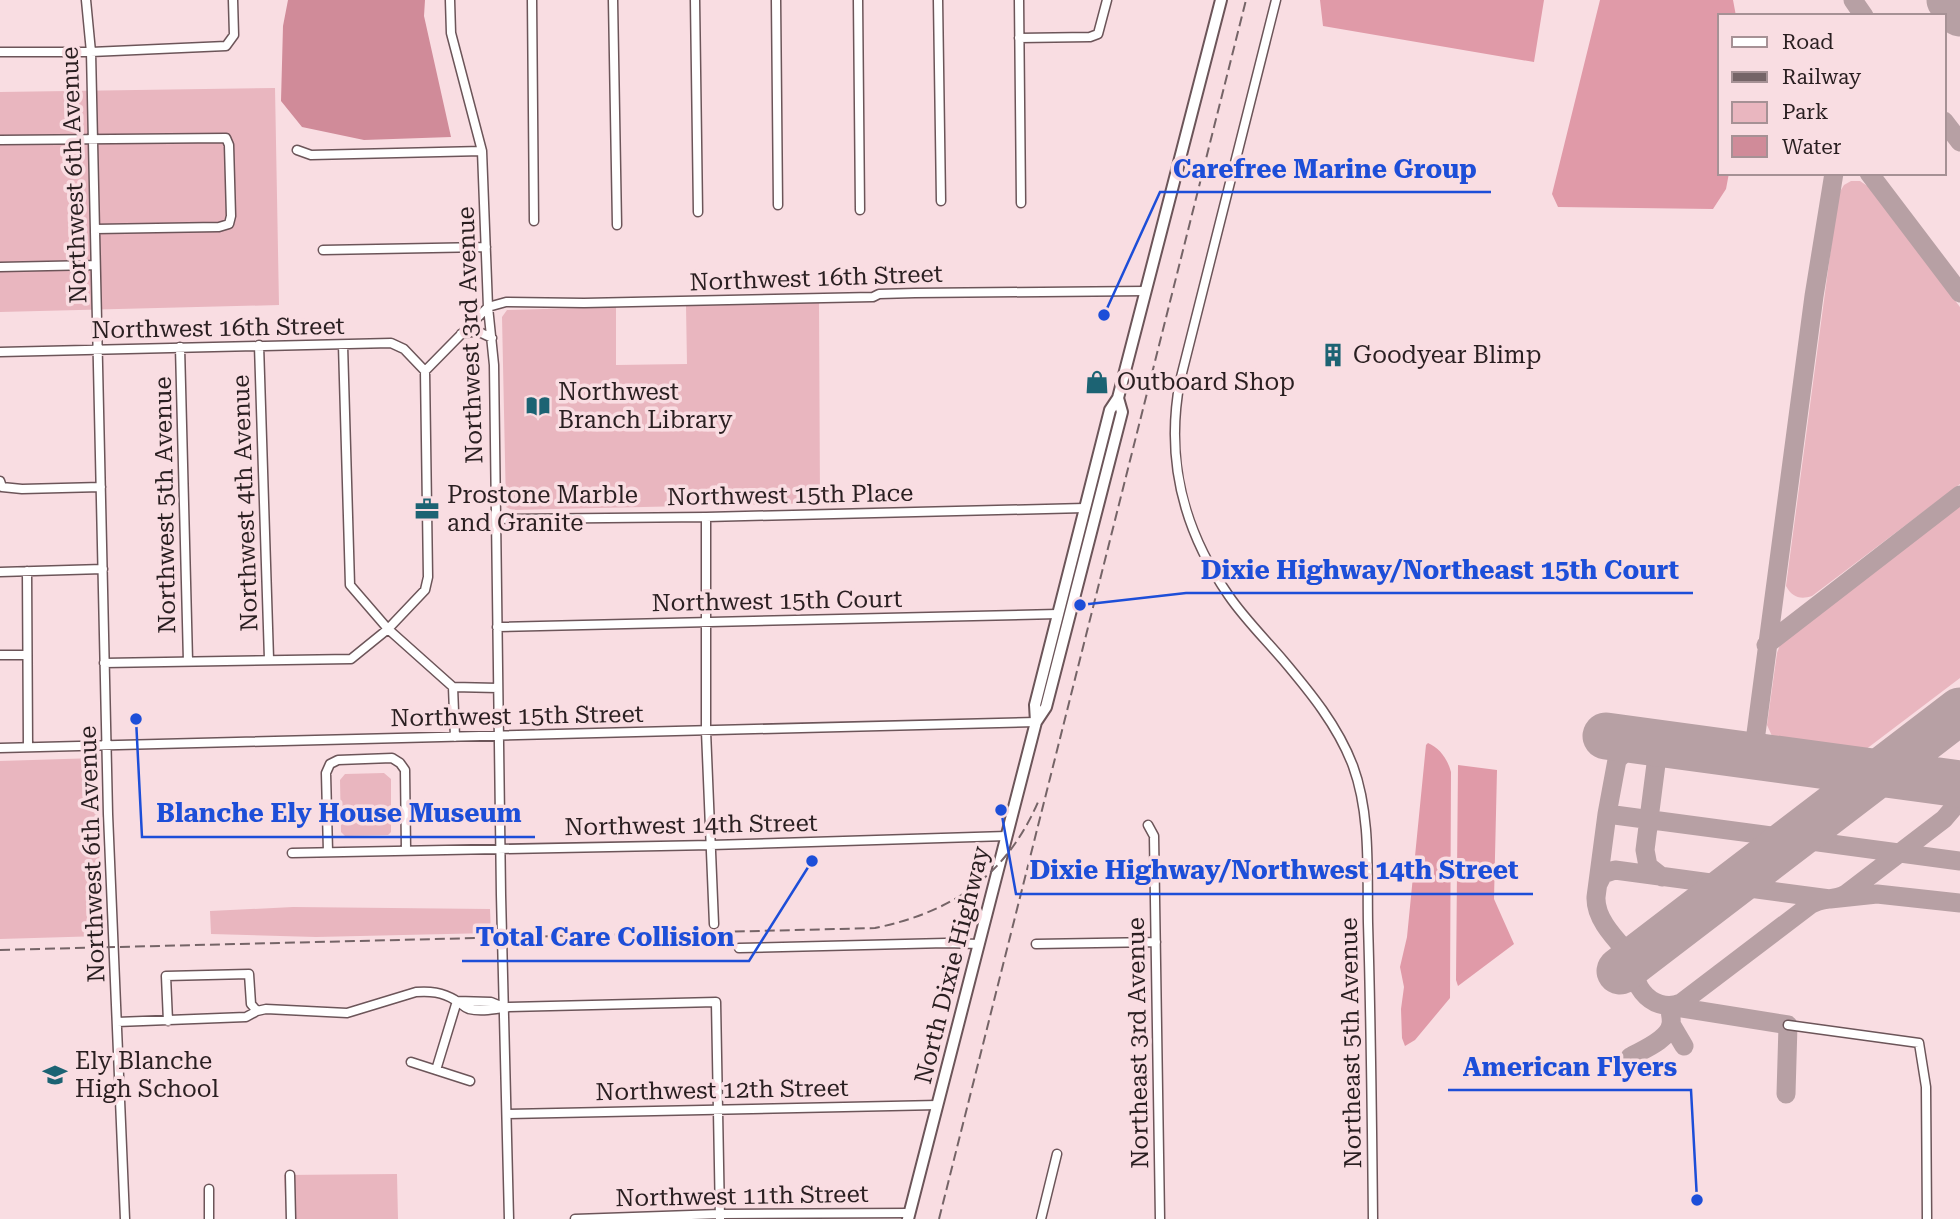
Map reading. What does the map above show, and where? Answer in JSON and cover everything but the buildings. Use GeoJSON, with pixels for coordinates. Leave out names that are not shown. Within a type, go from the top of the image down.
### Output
{"type":"FeatureCollection","features":[{"type":"Feature","properties":{"kind":"main road","name":"North Dixie Highway"},"geometry":{"type":"LineString","coordinates":[[909,1216],[1036,722],[1035,705],[1110,410],[1118,398],[1221,0]]}},
{"type":"Feature","properties":{"kind":"main road","name":"North Dixie Highway"},"geometry":{"type":"LineString","coordinates":[[1036,722],[1046,707],[1122,412],[1118,398]]}},
{"type":"Feature","properties":{"kind":"street","name":"Northwest 6th Avenue"},"geometry":{"type":"LineString","coordinates":[[86,0],[91,52],[104,663],[125,1219]]}},
{"type":"Feature","properties":{"kind":"street"},"geometry":{"type":"LineString","coordinates":[[0,52],[91,52],[226,46],[234,35],[233,0]]}},
{"type":"Feature","properties":{"kind":"street","name":"Northwest 3rd Avenue"},"geometry":{"type":"LineString","coordinates":[[450,0],[451,33],[482,151],[488,307],[492,338],[509,1219]]}},
{"type":"Feature","properties":{"kind":"street"},"geometry":{"type":"LineString","coordinates":[[533,0],[534,221]]}},
{"type":"Feature","properties":{"kind":"street"},"geometry":{"type":"LineString","coordinates":[[613,0],[617,225]]}},
{"type":"Feature","properties":{"kind":"street"},"geometry":{"type":"LineString","coordinates":[[695,0],[698,212]]}},
{"type":"Feature","properties":{"kind":"street"},"geometry":{"type":"LineString","coordinates":[[776,0],[778,205]]}},
{"type":"Feature","properties":{"kind":"street"},"geometry":{"type":"LineString","coordinates":[[858,0],[860,210]]}},
{"type":"Feature","properties":{"kind":"street"},"geometry":{"type":"LineString","coordinates":[[938,0],[941,201]]}},
{"type":"Feature","properties":{"kind":"street"},"geometry":{"type":"LineString","coordinates":[[1019,0],[1021,203]]}},
{"type":"Feature","properties":{"kind":"street"},"geometry":{"type":"LineString","coordinates":[[1019,38],[1090,37],[1098,34],[1107,0]]}},
{"type":"Feature","properties":{"kind":"street","name":"Northeast 5th Avenue"},"geometry":{"type":"LineString","coordinates":[[1276,0],[1180,381],[1174,418],[1175,464],[1186,513],[1205,558],[1230,598],[1309,691],[1334,728],[1353,766],[1365,821],[1373,1219]]}},
{"type":"Feature","properties":{"kind":"street"},"geometry":{"type":"LineString","coordinates":[[0,140],[226,138],[229,145],[229,224],[219,227],[95,229]]}},
{"type":"Feature","properties":{"kind":"street"},"geometry":{"type":"LineString","coordinates":[[297,150],[311,155],[482,151]]}},
{"type":"Feature","properties":{"kind":"street"},"geometry":{"type":"LineString","coordinates":[[323,250],[486,247]]}},
{"type":"Feature","properties":{"kind":"street"},"geometry":{"type":"LineString","coordinates":[[0,267],[95,265]]}},
{"type":"Feature","properties":{"kind":"street","name":"Northwest 16th Street"},"geometry":{"type":"LineString","coordinates":[[488,307],[506,302],[873,297],[879,294],[903,293],[1146,292]]}},
{"type":"Feature","properties":{"kind":"street"},"geometry":{"type":"LineString","coordinates":[[104,663],[351,659],[388,629],[425,590],[428,577],[425,371],[488,307]]}},
{"type":"Feature","properties":{"kind":"street"},"geometry":{"type":"LineString","coordinates":[[461,334],[477,331],[492,338]]}},
{"type":"Feature","properties":{"kind":"street","name":"Northwest 16th Street"},"geometry":{"type":"LineString","coordinates":[[0,352],[391,343],[404,349],[425,371]]}},
{"type":"Feature","properties":{"kind":"street","name":"Northwest 4th Avenue"},"geometry":{"type":"LineString","coordinates":[[259,345],[269,659]]}},
{"type":"Feature","properties":{"kind":"street"},"geometry":{"type":"LineString","coordinates":[[343,345],[350,585],[388,629],[453,687],[498,688]]}},
{"type":"Feature","properties":{"kind":"street","name":"Northwest 5th Avenue"},"geometry":{"type":"LineString","coordinates":[[180,347],[188,661]]}},
{"type":"Feature","properties":{"kind":"street"},"geometry":{"type":"LineString","coordinates":[[1,484],[22,489],[101,487]]}},
{"type":"Feature","properties":{"kind":"street","name":"Northwest 15th Place"},"geometry":{"type":"LineString","coordinates":[[496,519],[1085,508]]}},
{"type":"Feature","properties":{"kind":"street"},"geometry":{"type":"LineString","coordinates":[[706,517],[706,731],[714,925]]}},
{"type":"Feature","properties":{"kind":"street"},"geometry":{"type":"LineString","coordinates":[[0,572],[103,569]]}},
{"type":"Feature","properties":{"kind":"street"},"geometry":{"type":"LineString","coordinates":[[27,571],[28,747]]}},
{"type":"Feature","properties":{"kind":"street","name":"Northwest 15th Court"},"geometry":{"type":"LineString","coordinates":[[497,627],[1058,614]]}},
{"type":"Feature","properties":{"kind":"street"},"geometry":{"type":"LineString","coordinates":[[0,655],[27,654]]}},
{"type":"Feature","properties":{"kind":"street"},"geometry":{"type":"LineString","coordinates":[[453,687],[455,737]]}},
{"type":"Feature","properties":{"kind":"street","name":"Northwest 15th Street"},"geometry":{"type":"LineString","coordinates":[[0,748],[1036,722]]}},
{"type":"Feature","properties":{"kind":"street"},"geometry":{"type":"LineString","coordinates":[[328,852],[326,773],[330,764],[338,760],[392,758],[405,770],[406,850]]}},
{"type":"Feature","properties":{"kind":"street","name":"Northeast 3rd Avenue"},"geometry":{"type":"LineString","coordinates":[[1148,825],[1154,836],[1160,1219]]}},
{"type":"Feature","properties":{"kind":"street","name":"Northwest 14th Street"},"geometry":{"type":"LineString","coordinates":[[292,853],[1007,836]]}},
{"type":"Feature","properties":{"kind":"street"},"geometry":{"type":"LineString","coordinates":[[1036,944],[1156,942]]}},
{"type":"Feature","properties":{"kind":"street"},"geometry":{"type":"LineString","coordinates":[[739,948],[979,944]]}},
{"type":"Feature","properties":{"kind":"street"},"geometry":{"type":"LineString","coordinates":[[168,1021],[166,976],[249,974],[251,1004],[257,1011]]}},
{"type":"Feature","properties":{"kind":"street"},"geometry":{"type":"LineString","coordinates":[[117,1022],[246,1017],[266,1009],[347,1013],[428,991],[457,1000],[464,1008],[475,1010],[716,1002],[720,1216]]}},
{"type":"Feature","properties":{"kind":"street"},"geometry":{"type":"LineString","coordinates":[[436,1070],[457,1000]]}},
{"type":"Feature","properties":{"kind":"street"},"geometry":{"type":"LineString","coordinates":[[1788,1024],[1919,1043],[1926,1087],[1927,1219]]}},
{"type":"Feature","properties":{"kind":"street"},"geometry":{"type":"LineString","coordinates":[[411,1062],[470,1081]]}},
{"type":"Feature","properties":{"kind":"street","name":"Northwest 12th Street"},"geometry":{"type":"LineString","coordinates":[[507,1114],[937,1105]]}},
{"type":"Feature","properties":{"kind":"street"},"geometry":{"type":"LineString","coordinates":[[1041,1219],[1057,1154]]}},
{"type":"Feature","properties":{"kind":"street"},"geometry":{"type":"LineString","coordinates":[[290,1175],[291,1219]]}},
{"type":"Feature","properties":{"kind":"street"},"geometry":{"type":"LineString","coordinates":[[209,1189],[209,1219]]}},
{"type":"Feature","properties":{"kind":"street","name":"Northwest 11th Street"},"geometry":{"type":"LineString","coordinates":[[575,1219],[909,1216]]}},
{"type":"Feature","properties":{"kind":"green space"},"geometry":{"type":"Polygon","coordinates":[[[275,88],[279,305],[0,312],[0,92],[275,88]]]}},
{"type":"Feature","properties":{"kind":"green space"},"geometry":{"type":"Polygon","coordinates":[[[1851,181],[1860,181],[1869,187],[1960,307],[1960,484],[1812,596],[1804,598],[1791,593],[1786,586],[1838,195],[1844,185],[1851,181]]]}},
{"type":"Feature","properties":{"kind":"green space"},"geometry":{"type":"Polygon","coordinates":[[[819,303],[820,503],[512,510],[506,507],[502,317],[507,310],[616,307],[616,365],[687,364],[686,306],[819,303]]]}},
{"type":"Feature","properties":{"kind":"green space"},"geometry":{"type":"Polygon","coordinates":[[[1960,504],[1960,678],[1861,753],[1779,742],[1772,736],[1767,725],[1777,653],[1781,642],[1960,504]]]}},
{"type":"Feature","properties":{"kind":"green space"},"geometry":{"type":"Polygon","coordinates":[[[96,758],[102,936],[0,939],[0,761],[96,758]]]}},
{"type":"Feature","properties":{"kind":"green space"},"geometry":{"type":"Polygon","coordinates":[[[384,773],[391,779],[391,832],[388,835],[345,836],[341,832],[340,780],[345,774],[384,773]]]}},
{"type":"Feature","properties":{"kind":"green space"},"geometry":{"type":"Polygon","coordinates":[[[293,907],[490,909],[491,933],[316,937],[211,934],[210,911],[293,907]]]}},
{"type":"Feature","properties":{"kind":"green space"},"geometry":{"type":"Polygon","coordinates":[[[397,1174],[398,1219],[286,1219],[284,1175],[397,1174]]]}},
{"type":"Feature","properties":{"kind":"shaded area"},"geometry":{"type":"Polygon","coordinates":[[[1320,0],[1544,0],[1534,62],[1323,26],[1320,0]]]}},
{"type":"Feature","properties":{"kind":"shaded area"},"geometry":{"type":"Polygon","coordinates":[[[1600,0],[1733,0],[1736,14],[1718,14],[1718,175],[1729,175],[1726,189],[1713,209],[1558,207],[1552,194],[1600,0]]]}},
{"type":"Feature","properties":{"kind":"shaded area"},"geometry":{"type":"Polygon","coordinates":[[[1428,743],[1443,755],[1451,772],[1450,998],[1415,1040],[1405,1046],[1402,1038],[1401,1009],[1404,987],[1400,967],[1407,937],[1428,743]]]}},
{"type":"Feature","properties":{"kind":"shaded area"},"geometry":{"type":"Polygon","coordinates":[[[1458,765],[1497,770],[1494,899],[1514,944],[1458,986],[1456,980],[1458,765]]]}},
{"type":"Feature","properties":{"kind":"water"},"geometry":{"type":"Polygon","coordinates":[[[288,0],[425,0],[424,16],[451,137],[364,140],[302,127],[281,101],[283,26],[288,0]]]}},
{"type":"Feature","properties":{"kind":"taxiway"},"geometry":{"type":"LineString","coordinates":[[1853,0],[1863,14]]}},
{"type":"Feature","properties":{"kind":"taxiway"},"geometry":{"type":"LineString","coordinates":[[1946,124],[1960,142]]}},
{"type":"Feature","properties":{"kind":"taxiway"},"geometry":{"type":"LineString","coordinates":[[1753,756],[1814,296],[1834,175]]}},
{"type":"Feature","properties":{"kind":"taxiway"},"geometry":{"type":"LineString","coordinates":[[1871,175],[1960,293]]}},
{"type":"Feature","properties":{"kind":"taxiway"},"geometry":{"type":"LineString","coordinates":[[1766,645],[1960,495]]}},
{"type":"Feature","properties":{"kind":"taxiway"},"geometry":{"type":"LineString","coordinates":[[1634,960],[1604,923],[1599,914],[1596,897],[1617,760],[1629,748],[1653,743]]}},
{"type":"Feature","properties":{"kind":"taxiway"},"geometry":{"type":"LineString","coordinates":[[1662,877],[1648,866],[1645,850],[1656,764],[1667,749],[1678,746]]}},
{"type":"Feature","properties":{"kind":"taxiway"},"geometry":{"type":"LineString","coordinates":[[1643,953],[1635,973],[1642,992],[1660,1004],[1670,1006],[1681,1003],[1810,905],[1846,894],[1944,819],[1960,800]]}},
{"type":"Feature","properties":{"kind":"taxiway"},"geometry":{"type":"LineString","coordinates":[[1607,814],[1960,861]]}},
{"type":"Feature","properties":{"kind":"taxiway"},"geometry":{"type":"LineString","coordinates":[[1598,884],[1603,874],[1615,870],[1830,899],[1877,894],[1960,903]]}},
{"type":"Feature","properties":{"kind":"taxiway"},"geometry":{"type":"LineString","coordinates":[[1628,1066],[1630,1057],[1654,1044],[1669,1030],[1669,1006],[1788,1025],[1786,1094]]}},
{"type":"Feature","properties":{"kind":"taxiway"},"geometry":{"type":"LineString","coordinates":[[1671,1024],[1684,1046]]}},
{"type":"Feature","properties":{"kind":"runway"},"geometry":{"type":"LineString","coordinates":[[1950,0],[1960,13]]}},
{"type":"Feature","properties":{"kind":"runway"},"geometry":{"type":"LineString","coordinates":[[1620,971],[1960,711]]}},
{"type":"Feature","properties":{"kind":"runway"},"geometry":{"type":"LineString","coordinates":[[1606,736],[1960,784]]}},
{"type":"Feature","properties":{"kind":"railway"},"geometry":{"type":"LineString","coordinates":[[939,1219],[1246,0]]}},
{"type":"Feature","properties":{"kind":"railway"},"geometry":{"type":"LineString","coordinates":[[0,950],[875,928],[928,912],[973,887],[1010,851],[1038,802]]}},
{"type":"Feature","properties":{"kind":"place","name":"Carefree Marine Group"},"geometry":{"type":"Point","coordinates":[1104,315]}},
{"type":"Feature","properties":{"kind":"place","name":"Goodyear Blimp"},"geometry":{"type":"Point","coordinates":[1333,355]}},
{"type":"Feature","properties":{"kind":"place","name":"Outboard Shop"},"geometry":{"type":"Point","coordinates":[1097,382]}},
{"type":"Feature","properties":{"kind":"place","name":"Northwest Branch Library"},"geometry":{"type":"Point","coordinates":[538,406]}},
{"type":"Feature","properties":{"kind":"place","name":"Prostone Marble and Granite"},"geometry":{"type":"Point","coordinates":[427,509]}},
{"type":"Feature","properties":{"kind":"place","name":"Dixie Highway/Northeast 15th Court"},"geometry":{"type":"Point","coordinates":[1080,605]}},
{"type":"Feature","properties":{"kind":"place","name":"Blanche Ely House Museum"},"geometry":{"type":"Point","coordinates":[136,719]}},
{"type":"Feature","properties":{"kind":"place","name":"Dixie Highway/Northwest 14th Street"},"geometry":{"type":"Point","coordinates":[1001,810]}},
{"type":"Feature","properties":{"kind":"place","name":"Total Care Collision"},"geometry":{"type":"Point","coordinates":[812,861]}},
{"type":"Feature","properties":{"kind":"place","name":"Ely Blanche High School"},"geometry":{"type":"Point","coordinates":[55,1075]}},
{"type":"Feature","properties":{"kind":"place","name":"American Flyers"},"geometry":{"type":"Point","coordinates":[1697,1200]}}]}
